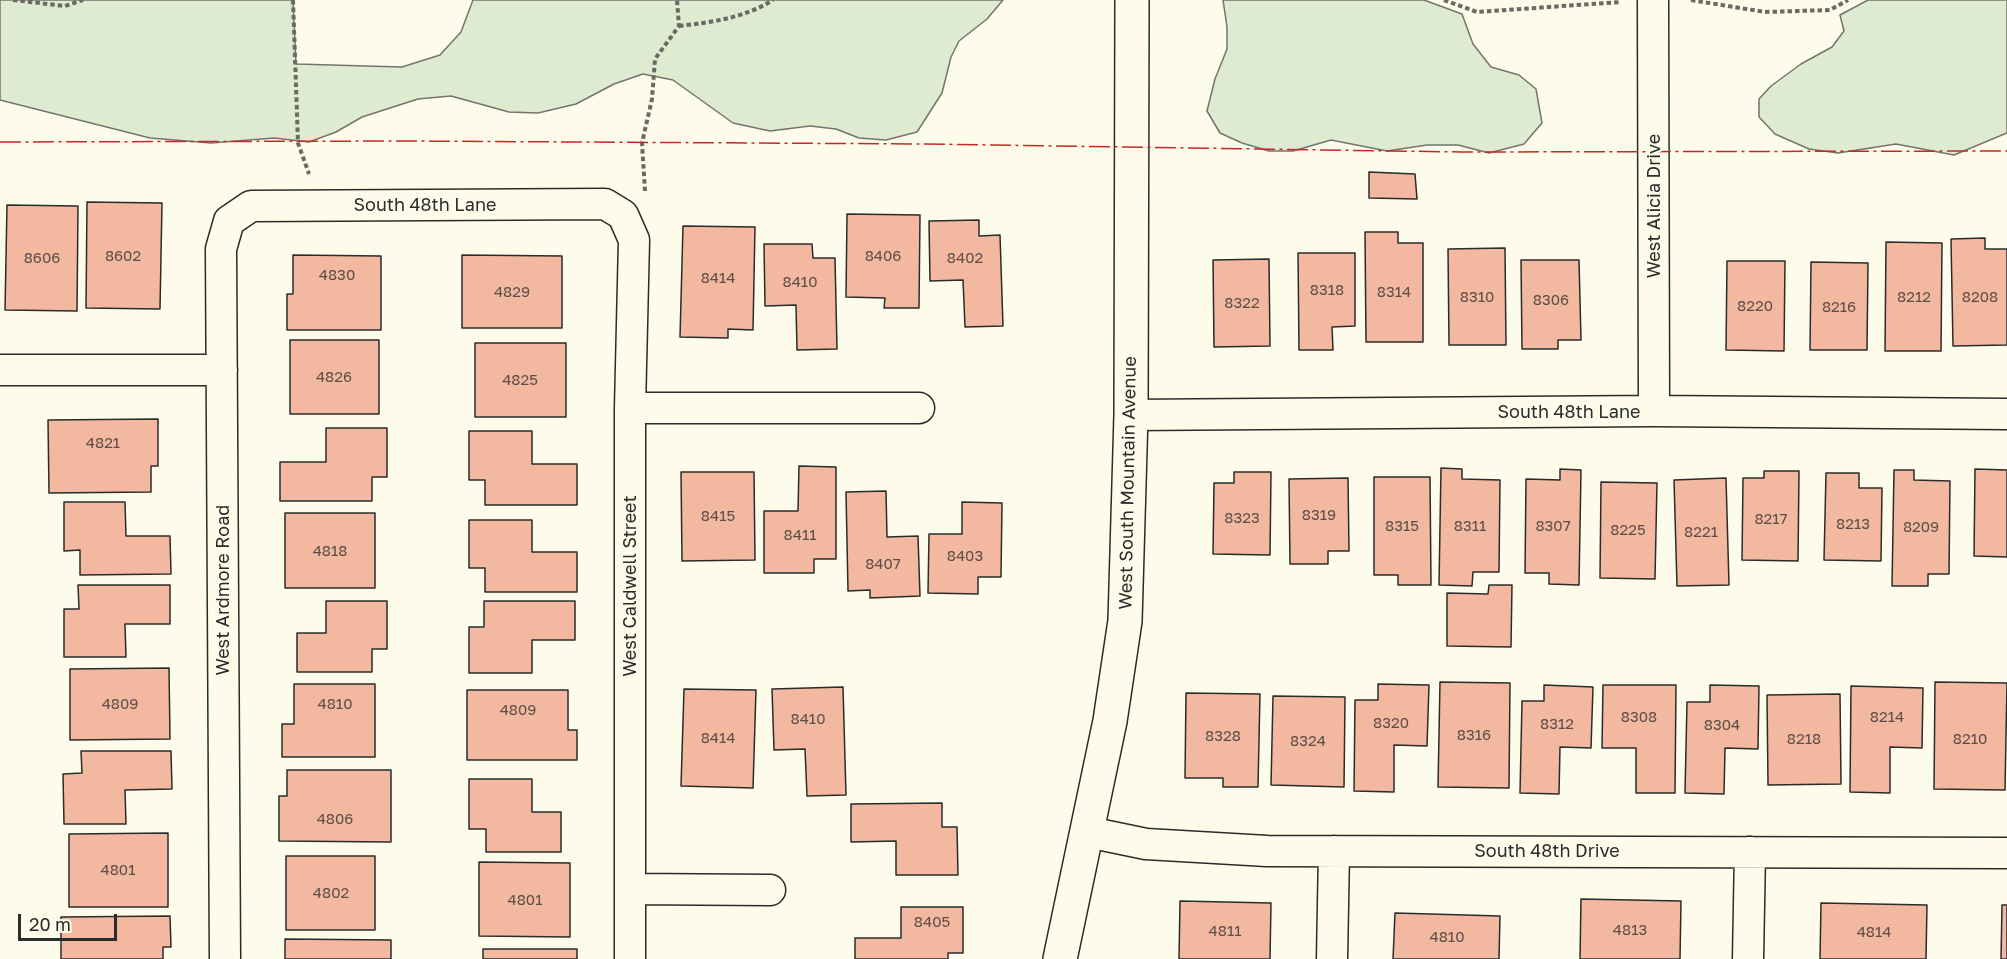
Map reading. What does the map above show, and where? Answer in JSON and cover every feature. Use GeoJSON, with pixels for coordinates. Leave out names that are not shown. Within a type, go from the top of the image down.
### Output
{"type":"FeatureCollection","features":[{"type":"Feature","properties":{"kind":"street","name":"West South Mountain Avenue"},"geometry":{"type":"LineString","coordinates":[[1060,959],[1110,721],[1125,621],[1131,415],[1132,0]]}},
{"type":"Feature","properties":{"kind":"street","name":"West Alicia Drive"},"geometry":{"type":"LineString","coordinates":[[1653,0],[1654,411]]}},
{"type":"Feature","properties":{"kind":"street","name":"South 48th Lane"},"geometry":{"type":"LineString","coordinates":[[229,222],[251,206],[605,204],[622,215]]}},
{"type":"Feature","properties":{"kind":"street","name":"West Caldwell Street"},"geometry":{"type":"LineString","coordinates":[[622,215],[634,240],[630,408],[630,959]]}},
{"type":"Feature","properties":{"kind":"street","name":"West Ardmore Road"},"geometry":{"type":"LineString","coordinates":[[225,959],[221,249],[229,222]]}},
{"type":"Feature","properties":{"kind":"street"},"geometry":{"type":"LineString","coordinates":[[0,370],[222,370]]}},
{"type":"Feature","properties":{"kind":"street"},"geometry":{"type":"LineString","coordinates":[[630,408],[920,408]]}},
{"type":"Feature","properties":{"kind":"street","name":"South 48th Lane"},"geometry":{"type":"LineString","coordinates":[[1131,415],[1654,411],[2007,414]]}},
{"type":"Feature","properties":{"kind":"street","name":"South 48th Drive"},"geometry":{"type":"LineString","coordinates":[[1088,832],[1146,844],[1267,850],[2007,853]]}},
{"type":"Feature","properties":{"kind":"street"},"geometry":{"type":"LineString","coordinates":[[1332,959],[1335,850]]}},
{"type":"Feature","properties":{"kind":"street"},"geometry":{"type":"LineString","coordinates":[[1748,959],[1750,852]]}},
{"type":"Feature","properties":{"kind":"street"},"geometry":{"type":"LineString","coordinates":[[631,889],[770,890]]}},
{"type":"Feature","properties":{"kind":"path"},"geometry":{"type":"LineString","coordinates":[[13,0],[65,6],[83,0]]}},
{"type":"Feature","properties":{"kind":"path"},"geometry":{"type":"LineString","coordinates":[[293,0],[298,143],[311,181],[314,206]]}},
{"type":"Feature","properties":{"kind":"path"},"geometry":{"type":"LineString","coordinates":[[622,215],[643,202],[645,183],[642,143],[652,99],[655,59],[679,26],[677,0]]}},
{"type":"Feature","properties":{"kind":"path"},"geometry":{"type":"LineString","coordinates":[[679,26],[724,21],[760,8],[773,0]]}},
{"type":"Feature","properties":{"kind":"path"},"geometry":{"type":"LineString","coordinates":[[1444,0],[1477,12],[1629,0]]}},
{"type":"Feature","properties":{"kind":"path"},"geometry":{"type":"LineString","coordinates":[[1691,0],[1765,12],[1830,9],[1848,0]]}},
{"type":"Feature","properties":{"kind":"green space"},"geometry":{"type":"Polygon","coordinates":[[[0,0],[293,0],[296,64],[402,67],[440,55],[461,32],[473,0],[1003,0],[987,19],[959,41],[951,57],[942,93],[917,132],[886,140],[859,138],[836,129],[810,126],[770,131],[733,123],[673,80],[643,74],[614,84],[576,104],[538,113],[509,112],[451,96],[418,99],[362,117],[336,132],[309,142],[274,138],[211,143],[150,138],[0,100],[0,0]]]}},
{"type":"Feature","properties":{"kind":"green space"},"geometry":{"type":"Polygon","coordinates":[[[1223,0],[1424,0],[1462,14],[1473,44],[1491,67],[1519,75],[1536,89],[1542,123],[1524,144],[1489,153],[1458,145],[1427,145],[1387,151],[1331,140],[1293,151],[1269,151],[1242,143],[1220,133],[1207,111],[1215,79],[1227,49],[1223,0]]]}},
{"type":"Feature","properties":{"kind":"green space"},"geometry":{"type":"Polygon","coordinates":[[[1868,0],[2007,0],[2007,133],[1954,155],[1896,144],[1838,153],[1809,149],[1775,134],[1759,117],[1759,99],[1771,86],[1801,64],[1832,47],[1844,31],[1840,15],[1868,0]]]}},
{"type":"Feature","properties":{"kind":"building"},"geometry":{"type":"Polygon","coordinates":[[[1369,172],[1415,174],[1417,199],[1369,198],[1369,172]]]}},
{"type":"Feature","properties":{"kind":"building"},"geometry":{"type":"Polygon","coordinates":[[[87,202],[162,203],[160,309],[86,308],[87,202]]]}},
{"type":"Feature","properties":{"kind":"building"},"geometry":{"type":"Polygon","coordinates":[[[7,205],[78,206],[77,311],[5,310],[7,205]]]}},
{"type":"Feature","properties":{"kind":"building"},"geometry":{"type":"Polygon","coordinates":[[[847,214],[920,215],[919,308],[884,308],[885,298],[846,297],[847,214]]]}},
{"type":"Feature","properties":{"kind":"building"},"geometry":{"type":"Polygon","coordinates":[[[979,220],[979,236],[1000,235],[1003,326],[965,327],[963,280],[930,281],[929,221],[979,220]]]}},
{"type":"Feature","properties":{"kind":"building"},"geometry":{"type":"Polygon","coordinates":[[[683,226],[755,227],[753,330],[728,329],[728,338],[680,337],[683,226]]]}},
{"type":"Feature","properties":{"kind":"building"},"geometry":{"type":"Polygon","coordinates":[[[1365,232],[1398,232],[1398,243],[1423,243],[1423,342],[1366,342],[1365,232]]]}},
{"type":"Feature","properties":{"kind":"building"},"geometry":{"type":"Polygon","coordinates":[[[1985,238],[1985,249],[2007,249],[2007,345],[1953,346],[1951,239],[1985,238]]]}},
{"type":"Feature","properties":{"kind":"building"},"geometry":{"type":"Polygon","coordinates":[[[1886,242],[1942,243],[1941,351],[1885,351],[1886,242]]]}},
{"type":"Feature","properties":{"kind":"building"},"geometry":{"type":"Polygon","coordinates":[[[764,244],[812,244],[813,258],[835,258],[837,349],[797,350],[796,305],[765,306],[764,244]]]}},
{"type":"Feature","properties":{"kind":"building"},"geometry":{"type":"Polygon","coordinates":[[[1505,248],[1506,345],[1449,345],[1448,249],[1505,248]]]}},
{"type":"Feature","properties":{"kind":"building"},"geometry":{"type":"Polygon","coordinates":[[[1298,253],[1355,253],[1355,326],[1332,327],[1333,350],[1299,350],[1298,253]]]}},
{"type":"Feature","properties":{"kind":"building"},"geometry":{"type":"Polygon","coordinates":[[[293,255],[381,256],[381,330],[287,330],[287,294],[293,294],[293,255]]]}},
{"type":"Feature","properties":{"kind":"building"},"geometry":{"type":"Polygon","coordinates":[[[462,255],[562,256],[562,328],[462,328],[462,255]]]}},
{"type":"Feature","properties":{"kind":"building"},"geometry":{"type":"Polygon","coordinates":[[[1269,259],[1270,346],[1214,347],[1213,260],[1269,259]]]}},
{"type":"Feature","properties":{"kind":"building"},"geometry":{"type":"Polygon","coordinates":[[[1521,260],[1579,260],[1581,340],[1558,340],[1558,349],[1522,349],[1521,260]]]}},
{"type":"Feature","properties":{"kind":"building"},"geometry":{"type":"Polygon","coordinates":[[[1727,261],[1785,261],[1784,351],[1726,350],[1727,261]]]}},
{"type":"Feature","properties":{"kind":"building"},"geometry":{"type":"Polygon","coordinates":[[[1811,262],[1868,263],[1867,350],[1810,350],[1811,262]]]}},
{"type":"Feature","properties":{"kind":"building"},"geometry":{"type":"Polygon","coordinates":[[[290,340],[379,340],[379,414],[290,414],[290,340]]]}},
{"type":"Feature","properties":{"kind":"building"},"geometry":{"type":"Polygon","coordinates":[[[475,343],[566,343],[566,417],[475,417],[475,343]]]}},
{"type":"Feature","properties":{"kind":"building"},"geometry":{"type":"Polygon","coordinates":[[[158,419],[158,466],[151,466],[151,492],[49,493],[48,420],[158,419]]]}},
{"type":"Feature","properties":{"kind":"building"},"geometry":{"type":"Polygon","coordinates":[[[326,428],[387,428],[387,477],[372,477],[372,501],[280,501],[280,462],[326,462],[326,428]]]}},
{"type":"Feature","properties":{"kind":"building"},"geometry":{"type":"Polygon","coordinates":[[[469,431],[532,431],[532,464],[577,464],[577,505],[485,505],[485,480],[469,480],[469,431]]]}},
{"type":"Feature","properties":{"kind":"building"},"geometry":{"type":"Polygon","coordinates":[[[799,466],[836,467],[836,559],[814,559],[814,573],[764,573],[764,511],[798,511],[799,466]]]}},
{"type":"Feature","properties":{"kind":"building"},"geometry":{"type":"Polygon","coordinates":[[[1441,468],[1462,469],[1462,479],[1500,480],[1499,572],[1473,572],[1472,586],[1439,585],[1441,468]]]}},
{"type":"Feature","properties":{"kind":"building"},"geometry":{"type":"Polygon","coordinates":[[[1560,469],[1581,470],[1579,585],[1549,584],[1549,573],[1525,573],[1526,479],[1560,480],[1560,469]]]}},
{"type":"Feature","properties":{"kind":"building"},"geometry":{"type":"Polygon","coordinates":[[[1975,469],[2007,470],[2007,557],[1974,556],[1975,469]]]}},
{"type":"Feature","properties":{"kind":"building"},"geometry":{"type":"Polygon","coordinates":[[[1894,470],[1914,470],[1914,480],[1950,481],[1949,574],[1928,574],[1928,586],[1892,586],[1894,470]]]}},
{"type":"Feature","properties":{"kind":"building"},"geometry":{"type":"Polygon","coordinates":[[[1764,471],[1799,471],[1798,561],[1742,560],[1743,478],[1764,478],[1764,471]]]}},
{"type":"Feature","properties":{"kind":"building"},"geometry":{"type":"Polygon","coordinates":[[[681,472],[754,472],[755,560],[682,561],[681,472]]]}},
{"type":"Feature","properties":{"kind":"building"},"geometry":{"type":"Polygon","coordinates":[[[1234,472],[1271,472],[1270,555],[1213,554],[1214,483],[1234,483],[1234,472]]]}},
{"type":"Feature","properties":{"kind":"building"},"geometry":{"type":"Polygon","coordinates":[[[1826,473],[1859,473],[1859,488],[1882,488],[1881,561],[1824,560],[1826,473]]]}},
{"type":"Feature","properties":{"kind":"building"},"geometry":{"type":"Polygon","coordinates":[[[1374,477],[1430,477],[1431,585],[1398,585],[1398,575],[1374,575],[1374,477]]]}},
{"type":"Feature","properties":{"kind":"building"},"geometry":{"type":"Polygon","coordinates":[[[1348,478],[1349,551],[1328,551],[1328,564],[1290,564],[1289,479],[1348,478]]]}},
{"type":"Feature","properties":{"kind":"building"},"geometry":{"type":"Polygon","coordinates":[[[1726,478],[1729,585],[1677,586],[1674,480],[1726,478]]]}},
{"type":"Feature","properties":{"kind":"building"},"geometry":{"type":"Polygon","coordinates":[[[1601,482],[1657,483],[1655,579],[1600,578],[1601,482]]]}},
{"type":"Feature","properties":{"kind":"building"},"geometry":{"type":"Polygon","coordinates":[[[886,491],[887,537],[918,536],[920,596],[870,598],[870,590],[848,591],[846,492],[886,491]]]}},
{"type":"Feature","properties":{"kind":"building"},"geometry":{"type":"Polygon","coordinates":[[[64,502],[125,502],[126,536],[170,536],[171,574],[80,575],[80,550],[64,551],[64,502]]]}},
{"type":"Feature","properties":{"kind":"building"},"geometry":{"type":"Polygon","coordinates":[[[962,502],[1002,503],[1001,577],[978,577],[978,594],[928,593],[929,534],[962,534],[962,502]]]}},
{"type":"Feature","properties":{"kind":"building"},"geometry":{"type":"Polygon","coordinates":[[[285,513],[375,513],[375,588],[285,588],[285,513]]]}},
{"type":"Feature","properties":{"kind":"building"},"geometry":{"type":"Polygon","coordinates":[[[469,520],[532,520],[532,552],[577,552],[577,592],[485,592],[485,568],[469,568],[469,520]]]}},
{"type":"Feature","properties":{"kind":"building"},"geometry":{"type":"Polygon","coordinates":[[[78,585],[170,585],[170,624],[125,624],[126,657],[64,657],[64,609],[79,609],[78,585]]]}},
{"type":"Feature","properties":{"kind":"building"},"geometry":{"type":"Polygon","coordinates":[[[1489,585],[1512,585],[1511,647],[1447,646],[1447,593],[1488,594],[1489,585]]]}},
{"type":"Feature","properties":{"kind":"building"},"geometry":{"type":"Polygon","coordinates":[[[326,601],[387,601],[387,649],[372,649],[372,672],[297,672],[297,633],[326,633],[326,601]]]}},
{"type":"Feature","properties":{"kind":"building"},"geometry":{"type":"Polygon","coordinates":[[[484,601],[575,601],[575,640],[532,640],[532,673],[469,673],[469,627],[484,627],[484,601]]]}},
{"type":"Feature","properties":{"kind":"building"},"geometry":{"type":"Polygon","coordinates":[[[169,668],[170,739],[70,740],[70,669],[169,668]]]}},
{"type":"Feature","properties":{"kind":"building"},"geometry":{"type":"Polygon","coordinates":[[[1440,682],[1510,683],[1509,788],[1438,787],[1440,682]]]}},
{"type":"Feature","properties":{"kind":"building"},"geometry":{"type":"Polygon","coordinates":[[[1935,682],[2007,683],[2005,790],[1934,789],[1935,682]]]}},
{"type":"Feature","properties":{"kind":"building"},"geometry":{"type":"Polygon","coordinates":[[[294,684],[375,684],[375,757],[282,757],[282,724],[294,724],[294,684]]]}},
{"type":"Feature","properties":{"kind":"building"},"geometry":{"type":"Polygon","coordinates":[[[1378,684],[1429,685],[1427,746],[1394,745],[1394,792],[1354,791],[1355,700],[1378,700],[1378,684]]]}},
{"type":"Feature","properties":{"kind":"building"},"geometry":{"type":"Polygon","coordinates":[[[1544,685],[1593,687],[1591,748],[1560,747],[1559,794],[1520,793],[1522,701],[1544,701],[1544,685]]]}},
{"type":"Feature","properties":{"kind":"building"},"geometry":{"type":"Polygon","coordinates":[[[1603,685],[1676,685],[1675,793],[1636,793],[1636,748],[1602,748],[1603,685]]]}},
{"type":"Feature","properties":{"kind":"building"},"geometry":{"type":"Polygon","coordinates":[[[1710,685],[1759,686],[1758,749],[1725,748],[1724,794],[1685,793],[1687,702],[1710,702],[1710,685]]]}},
{"type":"Feature","properties":{"kind":"building"},"geometry":{"type":"Polygon","coordinates":[[[1851,686],[1923,688],[1922,748],[1890,747],[1890,793],[1850,792],[1851,686]]]}},
{"type":"Feature","properties":{"kind":"building"},"geometry":{"type":"Polygon","coordinates":[[[843,687],[846,795],[807,796],[805,749],[774,750],[772,689],[843,687]]]}},
{"type":"Feature","properties":{"kind":"building"},"geometry":{"type":"Polygon","coordinates":[[[684,689],[756,690],[753,788],[681,786],[684,689]]]}},
{"type":"Feature","properties":{"kind":"building"},"geometry":{"type":"Polygon","coordinates":[[[467,690],[568,690],[568,730],[577,730],[577,760],[467,760],[467,690]]]}},
{"type":"Feature","properties":{"kind":"building"},"geometry":{"type":"Polygon","coordinates":[[[1186,693],[1260,694],[1258,787],[1223,787],[1223,778],[1185,778],[1186,693]]]}},
{"type":"Feature","properties":{"kind":"building"},"geometry":{"type":"Polygon","coordinates":[[[1840,694],[1841,784],[1768,785],[1767,695],[1840,694]]]}},
{"type":"Feature","properties":{"kind":"building"},"geometry":{"type":"Polygon","coordinates":[[[1273,696],[1345,697],[1344,787],[1271,785],[1273,696]]]}},
{"type":"Feature","properties":{"kind":"building"},"geometry":{"type":"Polygon","coordinates":[[[81,751],[171,751],[172,789],[125,790],[126,824],[64,824],[63,774],[82,773],[81,751]]]}},
{"type":"Feature","properties":{"kind":"building"},"geometry":{"type":"Polygon","coordinates":[[[287,770],[391,770],[391,842],[279,841],[279,796],[287,796],[287,770]]]}},
{"type":"Feature","properties":{"kind":"building"},"geometry":{"type":"Polygon","coordinates":[[[469,779],[532,779],[532,812],[561,812],[561,852],[486,852],[486,829],[469,829],[469,779]]]}},
{"type":"Feature","properties":{"kind":"building"},"geometry":{"type":"Polygon","coordinates":[[[942,803],[942,827],[957,827],[958,875],[896,875],[896,841],[851,842],[851,804],[942,803]]]}},
{"type":"Feature","properties":{"kind":"building"},"geometry":{"type":"Polygon","coordinates":[[[168,833],[168,907],[69,907],[69,834],[168,833]]]}},
{"type":"Feature","properties":{"kind":"building"},"geometry":{"type":"Polygon","coordinates":[[[286,856],[375,856],[375,930],[286,930],[286,856]]]}},
{"type":"Feature","properties":{"kind":"building"},"geometry":{"type":"Polygon","coordinates":[[[479,862],[570,863],[570,937],[479,936],[479,862]]]}},
{"type":"Feature","properties":{"kind":"building"},"geometry":{"type":"Polygon","coordinates":[[[1581,899],[1681,901],[1680,959],[1580,959],[1581,899]]]}},
{"type":"Feature","properties":{"kind":"building"},"geometry":{"type":"Polygon","coordinates":[[[1180,901],[1271,903],[1270,959],[1179,959],[1180,901]]]}},
{"type":"Feature","properties":{"kind":"building"},"geometry":{"type":"Polygon","coordinates":[[[1821,903],[1927,905],[1926,959],[1820,959],[1821,903]]]}},
{"type":"Feature","properties":{"kind":"building"},"geometry":{"type":"Polygon","coordinates":[[[2002,905],[2007,905],[2007,959],[2001,959],[2002,905]]]}},
{"type":"Feature","properties":{"kind":"building"},"geometry":{"type":"Polygon","coordinates":[[[901,907],[963,907],[963,953],[948,953],[948,959],[855,959],[855,938],[901,938],[901,907]]]}},
{"type":"Feature","properties":{"kind":"building"},"geometry":{"type":"Polygon","coordinates":[[[1395,913],[1500,916],[1499,959],[1393,959],[1395,913]]]}},
{"type":"Feature","properties":{"kind":"building"},"geometry":{"type":"Polygon","coordinates":[[[170,916],[171,947],[163,947],[163,959],[61,959],[61,917],[170,916]]]}},
{"type":"Feature","properties":{"kind":"building"},"geometry":{"type":"Polygon","coordinates":[[[285,939],[391,940],[391,959],[285,959],[285,939]]]}},
{"type":"Feature","properties":{"kind":"building"},"geometry":{"type":"Polygon","coordinates":[[[483,949],[577,949],[577,959],[483,959],[483,949]]]}},
{"type":"Feature","properties":{"kind":"power"},"geometry":{"type":"LineString","coordinates":[[0,142],[404,141],[925,144],[1461,152],[2007,151]]}}]}
